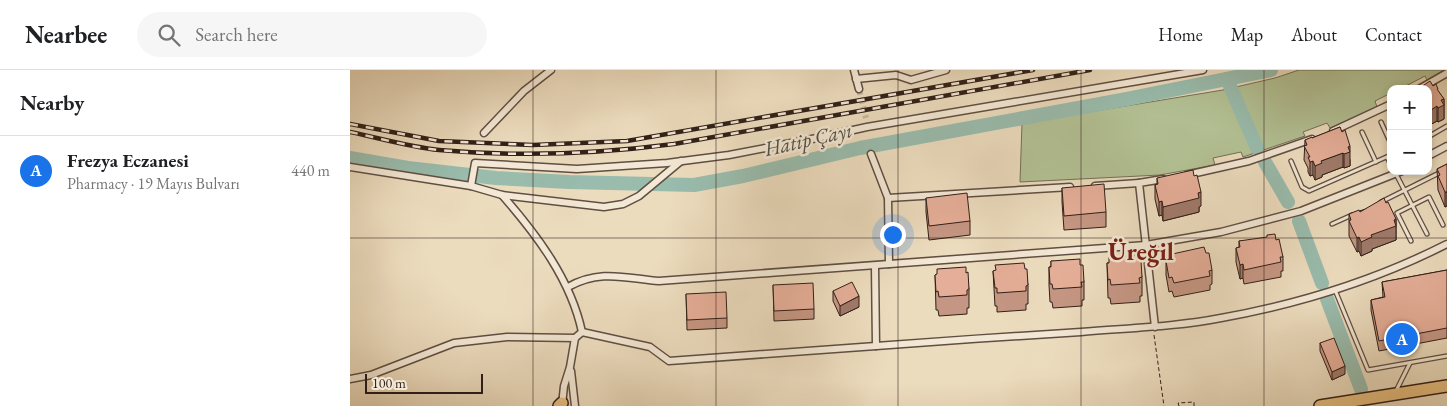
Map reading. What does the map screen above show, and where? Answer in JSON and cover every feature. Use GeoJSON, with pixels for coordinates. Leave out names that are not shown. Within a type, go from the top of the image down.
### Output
{"type":"FeatureCollection","features":[{"type":"Feature","properties":{"kind":"highway"},"geometry":{"type":"LineString","coordinates":[[1320,406],[1447,386]]}},
{"type":"Feature","properties":{"kind":"street"},"geometry":{"type":"LineString","coordinates":[[484,132],[524,91],[551,70]]}},
{"type":"Feature","properties":{"kind":"street"},"geometry":{"type":"LineString","coordinates":[[854,70],[859,89]]}},
{"type":"Feature","properties":{"kind":"street"},"geometry":{"type":"LineString","coordinates":[[856,79],[896,76],[911,80],[946,70]]}},
{"type":"Feature","properties":{"kind":"street"},"geometry":{"type":"LineString","coordinates":[[471,186],[475,162],[577,169],[681,161],[729,155],[867,126],[1202,70]]}},
{"type":"Feature","properties":{"kind":"street"},"geometry":{"type":"LineString","coordinates":[[1426,85],[1447,72]]}},
{"type":"Feature","properties":{"kind":"street"},"geometry":{"type":"LineString","coordinates":[[1183,175],[1249,161],[1331,132],[1387,106]]}},
{"type":"Feature","properties":{"kind":"street"},"geometry":{"type":"LineString","coordinates":[[866,118],[867,126]]}},
{"type":"Feature","properties":{"kind":"street"},"geometry":{"type":"LineString","coordinates":[[1432,154],[1447,146]]}},
{"type":"Feature","properties":{"kind":"street"},"geometry":{"type":"LineString","coordinates":[[871,154],[888,198],[889,264]]}},
{"type":"Feature","properties":{"kind":"street"},"geometry":{"type":"LineString","coordinates":[[350,167],[471,186],[502,196],[604,206],[623,204],[639,196],[681,161]]}},
{"type":"Feature","properties":{"kind":"street"},"geometry":{"type":"LineString","coordinates":[[568,287],[580,280],[603,275],[659,282],[1146,245],[1221,232],[1301,211],[1391,175]]}},
{"type":"Feature","properties":{"kind":"street"},"geometry":{"type":"LineString","coordinates":[[1090,186],[1139,183],[1174,177]]}},
{"type":"Feature","properties":{"kind":"street"},"geometry":{"type":"LineString","coordinates":[[1139,183],[1154,329]]}},
{"type":"Feature","properties":{"kind":"street"},"geometry":{"type":"LineString","coordinates":[[888,198],[1081,187]]}},
{"type":"Feature","properties":{"kind":"street"},"geometry":{"type":"LineString","coordinates":[[502,196],[525,221],[568,287],[578,311],[582,332]]}},
{"type":"Feature","properties":{"kind":"street"},"geometry":{"type":"LineString","coordinates":[[582,332],[650,347],[669,361],[1154,329],[1219,319],[1335,290],[1398,267],[1447,244]]}},
{"type":"Feature","properties":{"kind":"street"},"geometry":{"type":"LineString","coordinates":[[875,266],[876,346]]}},
{"type":"Feature","properties":{"kind":"street"},"geometry":{"type":"LineString","coordinates":[[561,405],[575,338],[582,332]]}},
{"type":"Feature","properties":{"kind":"street"},"geometry":{"type":"LineString","coordinates":[[350,379],[371,375],[454,343],[507,337],[575,338]]}},
{"type":"Feature","properties":{"kind":"street"},"geometry":{"type":"LineString","coordinates":[[570,367],[575,406]]}},
{"type":"Feature","properties":{"kind":"lane"},"geometry":{"type":"LineString","coordinates":[[1381,122],[1387,135]]}},
{"type":"Feature","properties":{"kind":"lane"},"geometry":{"type":"LineString","coordinates":[[1432,135],[1447,126]]}},
{"type":"Feature","properties":{"kind":"lane"},"geometry":{"type":"LineString","coordinates":[[1362,132],[1376,162]]}},
{"type":"Feature","properties":{"kind":"lane"},"geometry":{"type":"LineString","coordinates":[[1291,161],[1302,188],[1312,190],[1387,157]]}},
{"type":"Feature","properties":{"kind":"lane"},"geometry":{"type":"LineString","coordinates":[[1375,205],[1447,168]]}},
{"type":"Feature","properties":{"kind":"lane"},"geometry":{"type":"LineString","coordinates":[[1399,175],[1427,234]]}},
{"type":"Feature","properties":{"kind":"lane"},"geometry":{"type":"LineString","coordinates":[[1411,241],[1397,213],[1429,197],[1443,226]]}},
{"type":"Feature","properties":{"kind":"lane"},"geometry":{"type":"LineString","coordinates":[[1332,224],[1359,212]]}},
{"type":"Feature","properties":{"kind":"lane"},"geometry":{"type":"LineString","coordinates":[[1335,290],[1368,370],[1447,356]]}},
{"type":"Feature","properties":{"kind":"lane"},"geometry":{"type":"LineString","coordinates":[[1395,394],[1410,362]]}},
{"type":"Feature","properties":{"kind":"path"},"geometry":{"type":"LineString","coordinates":[[1154,329],[1164,406]]}},
{"type":"Feature","properties":{"kind":"path"},"geometry":{"type":"LineString","coordinates":[[1179,406],[1178,403],[1194,402],[1194,406]]}},
{"type":"Feature","properties":{"kind":"green space"},"geometry":{"type":"Polygon","coordinates":[[[1299,70],[1444,70],[1427,80],[1425,76],[1408,85],[1387,85],[1387,95],[1375,101],[1377,107],[1330,128],[1327,123],[1303,132],[1305,136],[1243,157],[1241,152],[1213,158],[1215,165],[1160,175],[1020,182],[1022,123],[1223,90],[1275,78],[1299,70]]]}},
{"type":"Feature","properties":{"kind":"building"},"geometry":{"type":"Polygon","coordinates":[[[1430,81],[1433,86],[1436,84],[1444,99],[1441,100],[1444,105],[1432,109],[1432,85],[1424,85],[1430,81]]]}},
{"type":"Feature","properties":{"kind":"building"},"geometry":{"type":"Polygon","coordinates":[[[1340,127],[1342,132],[1345,130],[1350,152],[1321,161],[1322,163],[1315,166],[1308,157],[1310,157],[1304,146],[1307,145],[1305,140],[1340,127]]]}},
{"type":"Feature","properties":{"kind":"building"},"geometry":{"type":"Polygon","coordinates":[[[1447,164],[1447,192],[1445,192],[1437,169],[1447,164]]]}},
{"type":"Feature","properties":{"kind":"building"},"geometry":{"type":"Polygon","coordinates":[[[1193,170],[1194,176],[1197,175],[1201,192],[1198,193],[1199,198],[1163,207],[1162,201],[1159,202],[1155,185],[1158,184],[1157,178],[1193,170]]]}},
{"type":"Feature","properties":{"kind":"building"},"geometry":{"type":"Polygon","coordinates":[[[1104,184],[1106,212],[1064,216],[1062,188],[1104,184]]]}},
{"type":"Feature","properties":{"kind":"building"},"geometry":{"type":"Polygon","coordinates":[[[967,193],[970,221],[929,226],[926,198],[967,193]]]}},
{"type":"Feature","properties":{"kind":"building"},"geometry":{"type":"Polygon","coordinates":[[[1384,198],[1396,219],[1394,220],[1396,226],[1371,235],[1372,237],[1361,242],[1349,221],[1351,220],[1349,214],[1359,210],[1360,212],[1384,198]]]}},
{"type":"Feature","properties":{"kind":"building"},"geometry":{"type":"Polygon","coordinates":[[[1275,234],[1276,240],[1279,239],[1283,257],[1280,257],[1281,262],[1244,270],[1243,264],[1240,265],[1236,248],[1240,247],[1239,241],[1275,234]]]}},
{"type":"Feature","properties":{"kind":"building"},"geometry":{"type":"Polygon","coordinates":[[[1204,247],[1206,253],[1209,253],[1212,270],[1209,271],[1210,276],[1174,283],[1172,277],[1169,278],[1166,261],[1169,260],[1168,255],[1204,247]]]}},
{"type":"Feature","properties":{"kind":"building"},"geometry":{"type":"Polygon","coordinates":[[[1138,255],[1138,261],[1141,261],[1142,277],[1139,278],[1140,283],[1111,285],[1110,279],[1108,280],[1107,263],[1109,263],[1109,257],[1138,255]]]}},
{"type":"Feature","properties":{"kind":"building"},"geometry":{"type":"Polygon","coordinates":[[[1080,259],[1080,265],[1083,265],[1084,282],[1081,282],[1082,287],[1053,289],[1052,284],[1050,284],[1049,267],[1051,267],[1051,261],[1080,259]]]}},
{"type":"Feature","properties":{"kind":"building"},"geometry":{"type":"Polygon","coordinates":[[[1024,263],[1025,269],[1027,269],[1028,285],[1026,286],[1026,291],[997,293],[993,271],[996,270],[995,265],[1024,263]]]}},
{"type":"Feature","properties":{"kind":"building"},"geometry":{"type":"Polygon","coordinates":[[[966,267],[969,289],[967,290],[967,295],[939,297],[938,291],[936,292],[935,275],[937,274],[937,269],[966,267]]]}},
{"type":"Feature","properties":{"kind":"building"},"geometry":{"type":"Polygon","coordinates":[[[1447,270],[1447,328],[1379,341],[1371,300],[1385,297],[1382,282],[1447,270]]]}},
{"type":"Feature","properties":{"kind":"building"},"geometry":{"type":"Polygon","coordinates":[[[852,282],[859,296],[840,306],[833,291],[852,282]]]}},
{"type":"Feature","properties":{"kind":"building"},"geometry":{"type":"Polygon","coordinates":[[[813,283],[814,309],[774,311],[773,285],[813,283]]]}},
{"type":"Feature","properties":{"kind":"building"},"geometry":{"type":"Polygon","coordinates":[[[726,292],[727,318],[687,320],[686,294],[726,292]]]}},
{"type":"Feature","properties":{"kind":"building"},"geometry":{"type":"Polygon","coordinates":[[[1334,338],[1345,366],[1332,372],[1320,343],[1334,338]]]}},
{"type":"Feature","properties":{"kind":"waterway","name":"Hatip Çayı"},"geometry":{"type":"LineString","coordinates":[[350,158],[408,168],[496,178],[694,185],[743,176],[860,148],[1127,99],[1271,70]]}},
{"type":"Feature","properties":{"kind":"waterway"},"geometry":{"type":"LineString","coordinates":[[1227,79],[1257,148]]}},
{"type":"Feature","properties":{"kind":"waterway"},"geometry":{"type":"LineString","coordinates":[[1265,162],[1288,202]]}},
{"type":"Feature","properties":{"kind":"waterway"},"geometry":{"type":"LineString","coordinates":[[1299,221],[1322,283]]}},
{"type":"Feature","properties":{"kind":"waterway"},"geometry":{"type":"LineString","coordinates":[[1327,299],[1361,389]]}},
{"type":"Feature","properties":{"kind":"tunnel"},"geometry":{"type":"LineString","coordinates":[[859,89],[866,118]]}},
{"type":"Feature","properties":{"kind":"railway"},"geometry":{"type":"LineString","coordinates":[[350,124],[439,141],[533,145],[627,141],[1033,70]]}},
{"type":"Feature","properties":{"kind":"railway"},"geometry":{"type":"LineString","coordinates":[[350,132],[439,150],[528,154],[616,150],[674,144],[1090,70]]}},
{"type":"Feature","properties":{"kind":"place","name":"Frezya Eczanesi"},"geometry":{"type":"Point","coordinates":[1402,339]}},
{"type":"Feature","properties":{"kind":"district","name":"Üreğil"},"geometry":{"type":"Point","coordinates":[1141,251]}}]}
